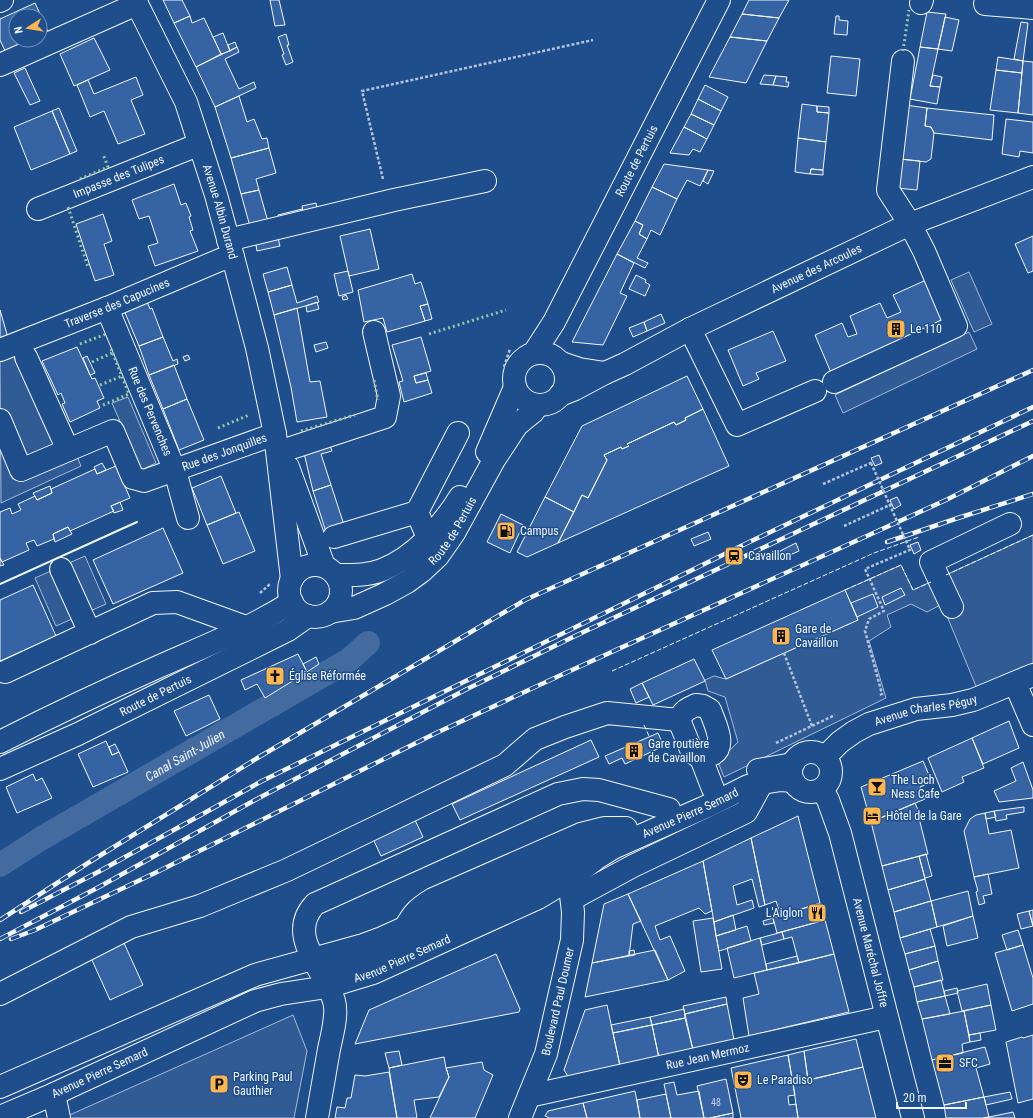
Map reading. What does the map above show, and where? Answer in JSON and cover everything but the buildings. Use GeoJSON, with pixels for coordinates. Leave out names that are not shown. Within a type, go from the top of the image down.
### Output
{"type":"FeatureCollection","features":[{"type":"Feature","properties":{"kind":"main road","name":"Route de Pertuis"},"geometry":{"type":"LineString","coordinates":[[534,353],[554,322],[719,0]]}},
{"type":"Feature","properties":{"kind":"main road"},"geometry":{"type":"LineString","coordinates":[[0,65],[136,2]]}},
{"type":"Feature","properties":{"kind":"main road","name":"Avenue Albin Durand"},"geometry":{"type":"LineString","coordinates":[[136,2],[186,102],[200,144],[230,248],[257,348],[278,442],[292,579]]}},
{"type":"Feature","properties":{"kind":"main road"},"geometry":{"type":"LineString","coordinates":[[985,4],[1033,8]]}},
{"type":"Feature","properties":{"kind":"main road"},"geometry":{"type":"LineString","coordinates":[[690,329],[737,425],[824,387],[956,326],[924,250],[910,224],[888,190],[903,61]]}},
{"type":"Feature","properties":{"kind":"main road","name":"Impasse des Tulipes"},"geometry":{"type":"LineString","coordinates":[[38,210],[200,144]]}},
{"type":"Feature","properties":{"kind":"main road","name":"Avenue des Arcoules"},"geometry":{"type":"LineString","coordinates":[[560,395],[575,389],[605,372],[626,364],[690,329],[910,224],[1033,177]]}},
{"type":"Feature","properties":{"kind":"main road","name":"Traverse des Capucines"},"geometry":{"type":"LineString","coordinates":[[0,350],[107,308],[220,260],[230,248],[394,200],[485,181]]}},
{"type":"Feature","properties":{"kind":"main road","name":"Rue des Pervenches"},"geometry":{"type":"LineString","coordinates":[[107,308],[175,471],[188,518]]}},
{"type":"Feature","properties":{"kind":"main road","name":"Route de Pertuis"},"geometry":{"type":"LineString","coordinates":[[554,322],[555,344],[560,362]]}},
{"type":"Feature","properties":{"kind":"main road","name":"Rue des Jonquilles"},"geometry":{"type":"LineString","coordinates":[[68,450],[113,431],[133,478],[144,481],[278,442],[385,417],[389,396],[374,332]]}},
{"type":"Feature","properties":{"kind":"main road"},"geometry":{"type":"LineString","coordinates":[[534,353],[543,353],[552,355],[560,362],[565,370],[565,388],[554,401],[547,404],[538,405],[524,400],[518,394],[515,387],[514,378],[517,366],[526,356],[534,353]]}},
{"type":"Feature","properties":{"kind":"main road"},"geometry":{"type":"LineString","coordinates":[[0,420],[21,470],[68,450],[26,357]]}},
{"type":"Feature","properties":{"kind":"main road","name":"Avenue des Arcoules"},"geometry":{"type":"LineString","coordinates":[[560,362],[579,369],[605,372]]}},
{"type":"Feature","properties":{"kind":"main road","name":"Route de Pertuis"},"geometry":{"type":"LineString","coordinates":[[330,571],[360,575],[382,570],[406,556],[428,538],[450,513],[486,455],[515,387]]}},
{"type":"Feature","properties":{"kind":"main road","name":"Route de Pertuis"},"geometry":{"type":"LineString","coordinates":[[330,612],[354,608],[385,594],[422,571],[438,556],[454,533],[494,460],[517,425],[533,412],[538,405]]}},
{"type":"Feature","properties":{"kind":"main road"},"geometry":{"type":"LineString","coordinates":[[334,538],[417,512],[458,433]]}},
{"type":"Feature","properties":{"kind":"main road","name":"Avenue Albin Durand"},"geometry":{"type":"LineString","coordinates":[[278,442],[330,571]]}},
{"type":"Feature","properties":{"kind":"main road"},"geometry":{"type":"LineString","coordinates":[[417,512],[428,538]]}},
{"type":"Feature","properties":{"kind":"main road"},"geometry":{"type":"LineString","coordinates":[[952,607],[932,562],[1010,524]]}},
{"type":"Feature","properties":{"kind":"main road"},"geometry":{"type":"LineString","coordinates":[[315,564],[330,571],[340,583],[341,594],[337,603],[330,612],[324,616],[308,616],[300,612],[292,602],[289,588],[292,579],[305,566],[315,564]]}},
{"type":"Feature","properties":{"kind":"main road"},"geometry":{"type":"LineString","coordinates":[[61,569],[90,633]]}},
{"type":"Feature","properties":{"kind":"main road"},"geometry":{"type":"LineString","coordinates":[[5,672],[153,603],[177,602],[246,627]]}},
{"type":"Feature","properties":{"kind":"main road","name":"Route de Pertuis"},"geometry":{"type":"LineString","coordinates":[[0,742],[107,689],[246,627],[292,602]]}},
{"type":"Feature","properties":{"kind":"main road","name":"Route de Pertuis"},"geometry":{"type":"LineString","coordinates":[[0,769],[78,734],[256,646],[288,630],[308,616]]}},
{"type":"Feature","properties":{"kind":"main road"},"geometry":{"type":"LineString","coordinates":[[1024,679],[1033,725]]}},
{"type":"Feature","properties":{"kind":"main road","name":"Avenue Charles Péguy"},"geometry":{"type":"LineString","coordinates":[[825,757],[840,742],[869,724],[916,709],[952,705],[973,700],[1024,679]]}},
{"type":"Feature","properties":{"kind":"main road"},"geometry":{"type":"LineString","coordinates":[[701,758],[713,753],[719,747],[720,740],[710,710],[703,706],[696,705],[682,713],[679,720],[692,752],[701,758],[713,789]]}},
{"type":"Feature","properties":{"kind":"main road"},"geometry":{"type":"LineString","coordinates":[[0,994],[131,927],[200,906],[287,870],[505,765],[535,739],[607,713],[679,720]]}},
{"type":"Feature","properties":{"kind":"main road"},"geometry":{"type":"LineString","coordinates":[[811,751],[818,752],[825,757],[830,763],[832,770],[831,778],[828,784],[816,792],[802,790],[797,786],[793,772],[796,758],[803,753],[811,751]]}},
{"type":"Feature","properties":{"kind":"main road"},"geometry":{"type":"LineString","coordinates":[[327,987],[331,974],[340,964],[367,957],[399,938],[571,853],[758,770],[793,772]]}},
{"type":"Feature","properties":{"kind":"main road","name":"Avenue Pierre Semard"},"geometry":{"type":"LineString","coordinates":[[0,1117],[54,1094],[255,1001],[281,994],[327,987],[373,973],[538,898],[570,890],[597,858],[613,848],[748,786],[762,782],[782,780],[793,772]]}},
{"type":"Feature","properties":{"kind":"main road"},"geometry":{"type":"LineString","coordinates":[[317,1118],[334,1020],[334,1001],[312,959],[304,934],[305,920],[309,910],[315,904],[558,794],[582,789],[600,790],[669,809]]}},
{"type":"Feature","properties":{"kind":"main road","name":"Avenue Maréchal Joffre"},"geometry":{"type":"LineString","coordinates":[[822,789],[828,800],[840,833],[913,1118]]}},
{"type":"Feature","properties":{"kind":"main road"},"geometry":{"type":"LineString","coordinates":[[399,938],[412,914],[418,908],[433,899],[581,834],[604,828],[626,828]]}},
{"type":"Feature","properties":{"kind":"main road","name":"Boulevard Paul Doumer"},"geometry":{"type":"LineString","coordinates":[[520,1118],[546,1054],[572,940],[573,912],[570,890]]}},
{"type":"Feature","properties":{"kind":"main road"},"geometry":{"type":"LineString","coordinates":[[0,1087],[255,975],[363,945],[399,938]]}},
{"type":"Feature","properties":{"kind":"main road","name":"Rue Jean Mermoz"},"geometry":{"type":"LineString","coordinates":[[530,1096],[886,1017]]}},
{"type":"Feature","properties":{"kind":"main road"},"geometry":{"type":"LineString","coordinates":[[54,1094],[59,1118]]}},
{"type":"Feature","properties":{"kind":"path"},"geometry":{"type":"LineString","coordinates":[[394,200],[385,190],[362,91],[593,40]]}},
{"type":"Feature","properties":{"kind":"path"},"geometry":{"type":"LineString","coordinates":[[823,484],[872,462],[910,550],[865,569],[884,611],[869,619],[865,631],[882,694],[875,698]]}},
{"type":"Feature","properties":{"kind":"path"},"geometry":{"type":"LineString","coordinates":[[844,526],[891,505]]}},
{"type":"Feature","properties":{"kind":"path"},"geometry":{"type":"LineString","coordinates":[[784,653],[812,726]]}},
{"type":"Feature","properties":{"kind":"path"},"geometry":{"type":"LineString","coordinates":[[770,745],[840,713]]}},
{"type":"Feature","properties":{"kind":"shaded area"},"geometry":{"type":"Polygon","coordinates":[[[969,272],[992,324],[974,332],[951,280],[969,272]]]}},
{"type":"Feature","properties":{"kind":"shaded area"},"geometry":{"type":"Polygon","coordinates":[[[969,332],[977,349],[843,413],[835,395],[969,332]]]}},
{"type":"Feature","properties":{"kind":"shaded area"},"geometry":{"type":"Polygon","coordinates":[[[31,346],[81,466],[1,503],[0,358],[31,346]]]}},
{"type":"Feature","properties":{"kind":"shaded area"},"geometry":{"type":"Polygon","coordinates":[[[128,397],[156,463],[141,470],[112,403],[128,397]]]}},
{"type":"Feature","properties":{"kind":"shaded area"},"geometry":{"type":"Polygon","coordinates":[[[1033,535],[1033,666],[978,691],[942,604],[927,612],[911,604],[887,615],[891,627],[869,641],[886,698],[724,777],[718,762],[738,742],[725,697],[708,691],[705,680],[714,676],[726,679],[858,620],[845,590],[901,565],[913,590],[1033,535]]]}},
{"type":"Feature","properties":{"kind":"shaded area"},"geometry":{"type":"Polygon","coordinates":[[[85,556],[106,604],[56,626],[35,578],[85,556]]]}},
{"type":"Feature","properties":{"kind":"shaded area","name":"Parking Paul Gauthier"},"geometry":{"type":"Polygon","coordinates":[[[293,1015],[307,1051],[294,1118],[63,1118],[293,1015]]]}},
{"type":"Feature","properties":{"kind":"waterway","name":"Canal Saint-Julien"},"geometry":{"type":"LineString","coordinates":[[0,865],[42,838],[349,660],[368,643]]}},
{"type":"Feature","properties":{"kind":"railway"},"geometry":{"type":"LineString","coordinates":[[0,920],[88,863],[259,757],[525,600],[1033,370]]}},
{"type":"Feature","properties":{"kind":"railway"},"geometry":{"type":"LineString","coordinates":[[21,912],[98,872],[262,781],[741,546],[1033,407]]}},
{"type":"Feature","properties":{"kind":"railway"},"geometry":{"type":"LineString","coordinates":[[0,939],[99,887],[255,800],[467,689],[575,636],[1033,421]]}},
{"type":"Feature","properties":{"kind":"railway"},"geometry":{"type":"LineString","coordinates":[[11,939],[35,930],[157,872],[434,734],[946,500],[1033,456]]}},
{"type":"Feature","properties":{"kind":"railway"},"geometry":{"type":"LineString","coordinates":[[887,542],[1033,494]]}},
{"type":"Feature","properties":{"kind":"hedge"},"geometry":{"type":"LineString","coordinates":[[903,51],[909,10]]}},
{"type":"Feature","properties":{"kind":"hedge"},"geometry":{"type":"LineString","coordinates":[[80,179],[108,167],[103,154]]}},
{"type":"Feature","properties":{"kind":"hedge"},"geometry":{"type":"LineString","coordinates":[[68,207],[88,267]]}},
{"type":"Feature","properties":{"kind":"hedge"},"geometry":{"type":"LineString","coordinates":[[429,334],[506,310]]}},
{"type":"Feature","properties":{"kind":"hedge"},"geometry":{"type":"LineString","coordinates":[[80,344],[106,334]]}},
{"type":"Feature","properties":{"kind":"hedge"},"geometry":{"type":"LineString","coordinates":[[103,405],[129,394],[111,349]]}},
{"type":"Feature","properties":{"kind":"hedge"},"geometry":{"type":"LineString","coordinates":[[92,362],[112,353]]}},
{"type":"Feature","properties":{"kind":"hedge"},"geometry":{"type":"LineString","coordinates":[[100,385],[122,376]]}},
{"type":"Feature","properties":{"kind":"hedge"},"geometry":{"type":"LineString","coordinates":[[374,380],[378,400]]}},
{"type":"Feature","properties":{"kind":"hedge"},"geometry":{"type":"LineString","coordinates":[[218,428],[249,415]]}},
{"type":"Feature","properties":{"kind":"hedge"},"geometry":{"type":"LineString","coordinates":[[301,431],[355,415]]}},
{"type":"Feature","properties":{"kind":"fence"},"geometry":{"type":"LineString","coordinates":[[946,575],[1033,535]]}},
{"type":"Feature","properties":{"kind":"fence"},"geometry":{"type":"LineString","coordinates":[[612,671],[874,553],[919,537]]}},
{"type":"Feature","properties":{"kind":"fence"},"geometry":{"type":"LineString","coordinates":[[845,590],[901,565],[913,590],[931,582]]}},
{"type":"Feature","properties":{"kind":"fence"},"geometry":{"type":"LineString","coordinates":[[644,725],[649,736]]}},
{"type":"Feature","properties":{"kind":"wall"},"geometry":{"type":"LineString","coordinates":[[0,584],[137,522]]}},
{"type":"Feature","properties":{"kind":"place","name":"Le 110"},"geometry":{"type":"Point","coordinates":[896,329]}},
{"type":"Feature","properties":{"kind":"place","name":"Campus"},"geometry":{"type":"Point","coordinates":[506,531]}},
{"type":"Feature","properties":{"kind":"place","name":"Cavaillon"},"geometry":{"type":"Point","coordinates":[734,556]}},
{"type":"Feature","properties":{"kind":"place","name":"Gare de Cavaillon"},"geometry":{"type":"Point","coordinates":[781,636]}},
{"type":"Feature","properties":{"kind":"place","name":"Église Réformée"},"geometry":{"type":"Point","coordinates":[275,676]}},
{"type":"Feature","properties":{"kind":"place","name":"Gare routière de Cavaillon"},"geometry":{"type":"Point","coordinates":[634,751]}},
{"type":"Feature","properties":{"kind":"place","name":"The Loch Ness Cafe"},"geometry":{"type":"Point","coordinates":[877,787]}},
{"type":"Feature","properties":{"kind":"place","name":"Hôtel de la Gare"},"geometry":{"type":"Point","coordinates":[872,816]}},
{"type":"Feature","properties":{"kind":"place","name":"L'Aiglon"},"geometry":{"type":"Point","coordinates":[817,913]}},
{"type":"Feature","properties":{"kind":"place","name":"SFC"},"geometry":{"type":"Point","coordinates":[945,1063]}},
{"type":"Feature","properties":{"kind":"place","name":"Le Paradiso"},"geometry":{"type":"Point","coordinates":[743,1080]}},
{"type":"Feature","properties":{"kind":"place","name":"Parking Paul Gauthier"},"geometry":{"type":"Point","coordinates":[219,1084]}}]}
